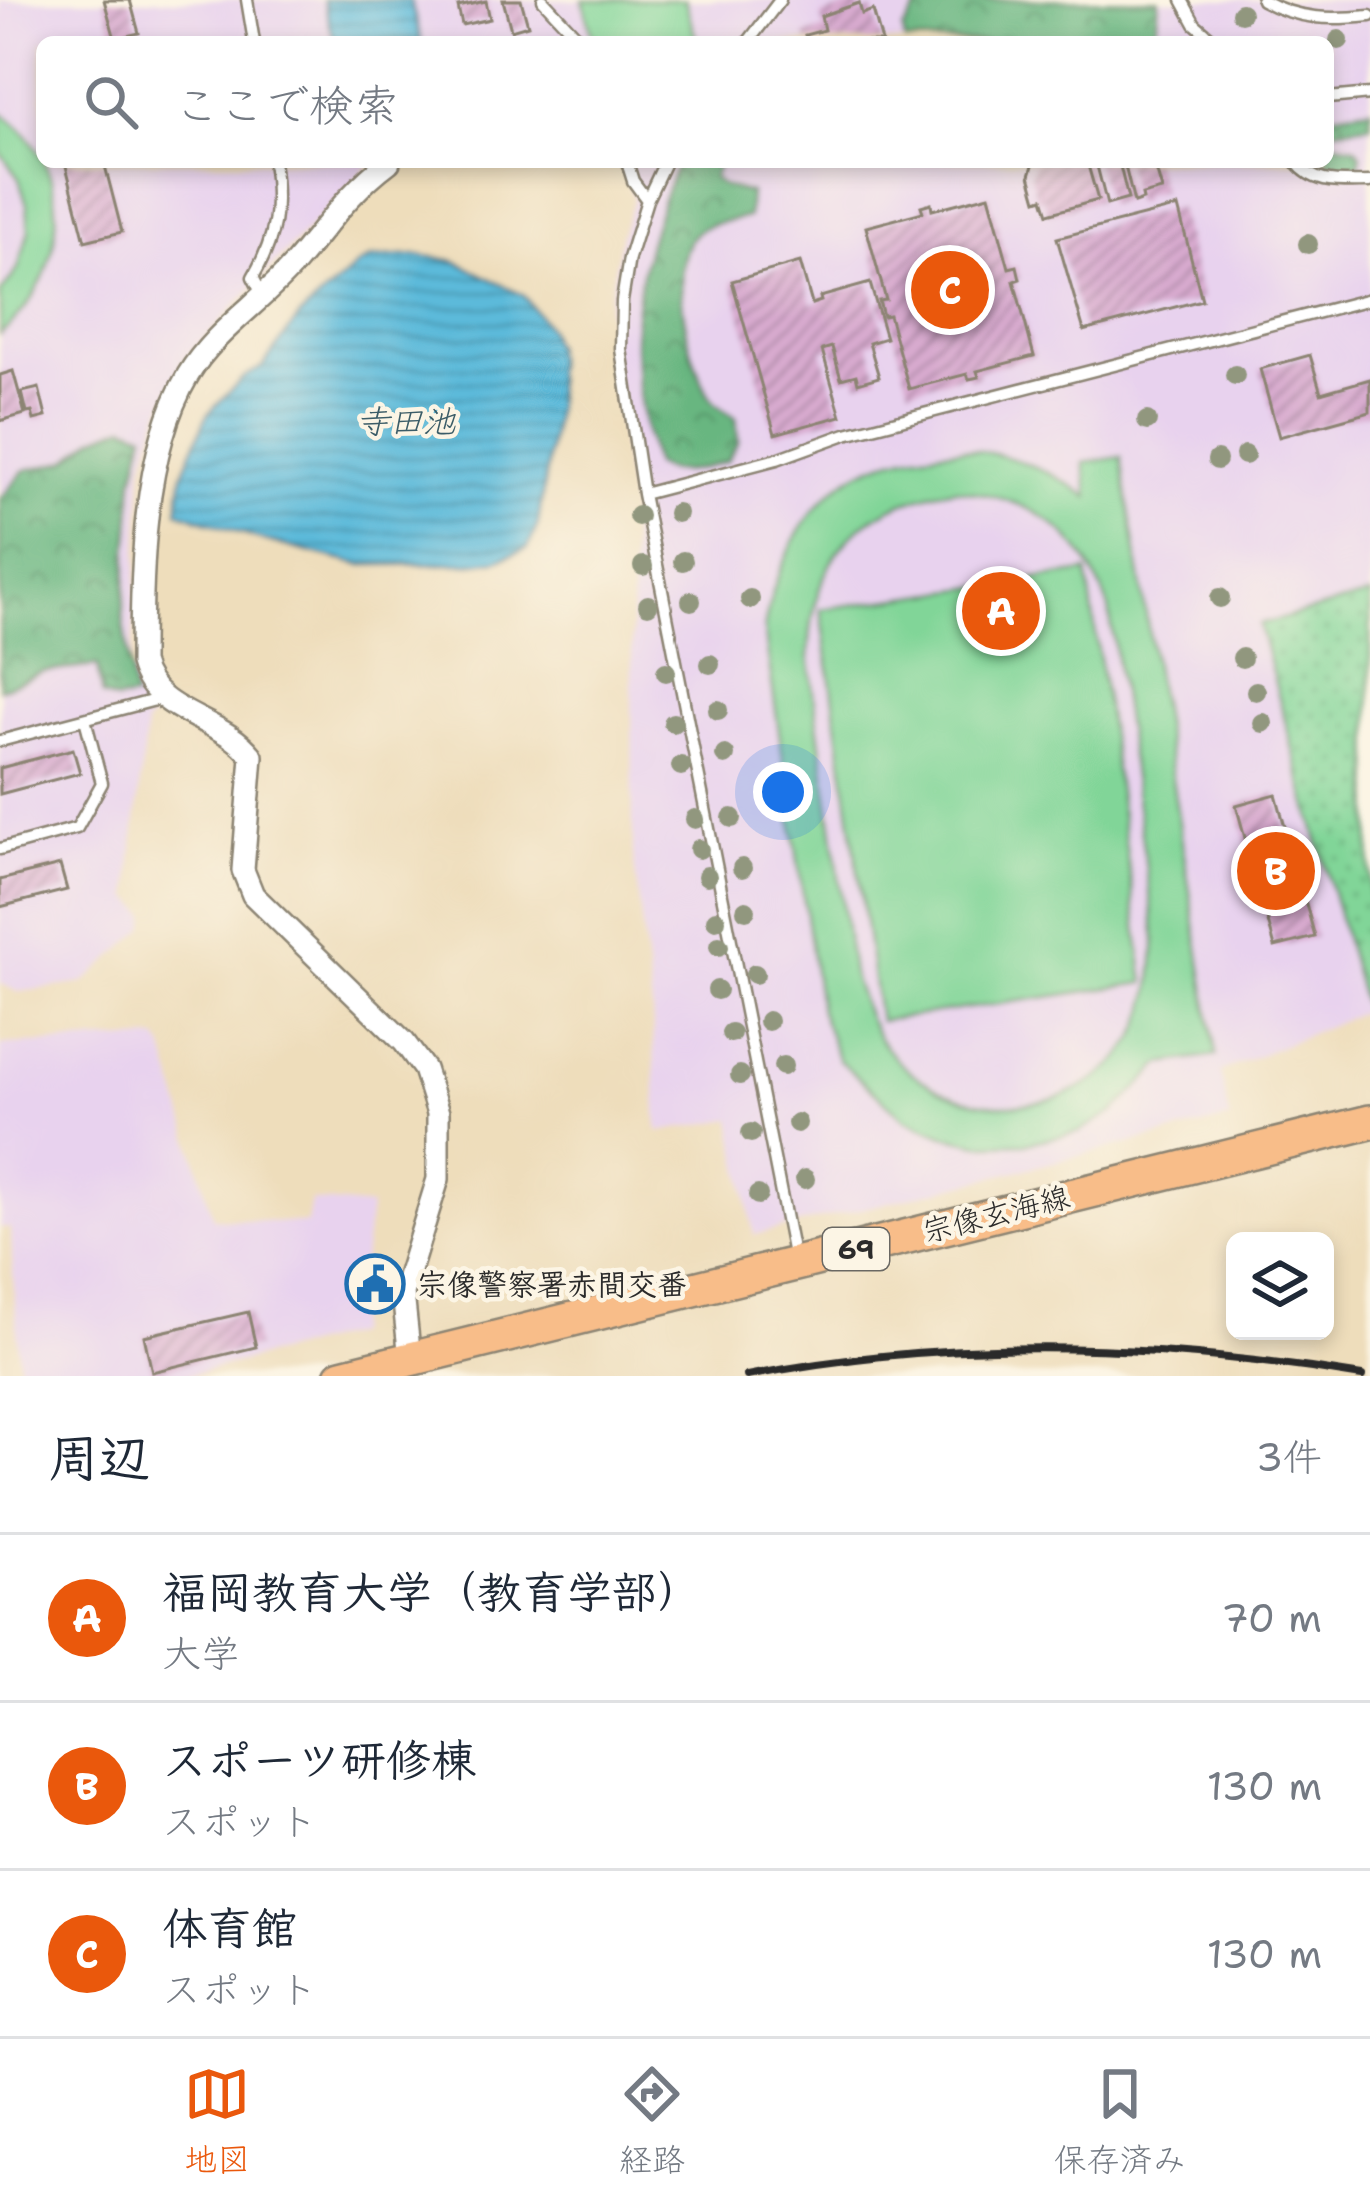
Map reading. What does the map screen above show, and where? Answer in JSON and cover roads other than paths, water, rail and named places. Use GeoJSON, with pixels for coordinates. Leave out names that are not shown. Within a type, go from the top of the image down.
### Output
{"type":"FeatureCollection","features":[{"type":"Feature","properties":{"kind":"main road","name":"宗像玄海線"},"geometry":{"type":"LineString","coordinates":[[342,1376],[390,1368],[1370,1122]]}},
{"type":"Feature","properties":{"kind":"street"},"geometry":{"type":"LineString","coordinates":[[381,168],[356,187],[295,263],[215,341],[188,376],[154,470],[141,663],[146,680],[163,698],[238,737],[252,755],[243,870],[253,896],[404,1042],[424,1069],[438,1113],[438,1179],[404,1293],[390,1368]]}},
{"type":"Feature","properties":{"kind":"lane"},"geometry":{"type":"LineString","coordinates":[[247,0],[253,36]]}},
{"type":"Feature","properties":{"kind":"lane"},"geometry":{"type":"LineString","coordinates":[[543,0],[576,36]]}},
{"type":"Feature","properties":{"kind":"lane"},"geometry":{"type":"LineString","coordinates":[[753,36],[781,0]]}},
{"type":"Feature","properties":{"kind":"lane"},"geometry":{"type":"LineString","coordinates":[[1182,0],[1195,24],[1209,36]]}},
{"type":"Feature","properties":{"kind":"lane"},"geometry":{"type":"LineString","coordinates":[[1262,0],[1288,14],[1330,20],[1370,16]]}},
{"type":"Feature","properties":{"kind":"lane"},"geometry":{"type":"LineString","coordinates":[[1334,97],[1370,94]]}},
{"type":"Feature","properties":{"kind":"lane"},"geometry":{"type":"LineString","coordinates":[[262,295],[253,278],[270,249],[278,217],[274,168]]}},
{"type":"Feature","properties":{"kind":"lane"},"geometry":{"type":"LineString","coordinates":[[629,168],[647,200]]}},
{"type":"Feature","properties":{"kind":"lane"},"geometry":{"type":"LineString","coordinates":[[661,168],[629,258],[622,301],[622,349],[643,494],[795,1264]]}},
{"type":"Feature","properties":{"kind":"lane"},"geometry":{"type":"LineString","coordinates":[[1300,168],[1328,182],[1370,182]]}},
{"type":"Feature","properties":{"kind":"lane"},"geometry":{"type":"LineString","coordinates":[[643,494],[777,459],[846,434],[1370,299]]}},
{"type":"Feature","properties":{"kind":"lane"},"geometry":{"type":"LineString","coordinates":[[0,741],[163,698]]}},
{"type":"Feature","properties":{"kind":"lane"},"geometry":{"type":"LineString","coordinates":[[0,849],[77,828],[102,783],[85,718]]}},
{"type":"Feature","properties":{"kind":"water"},"geometry":{"type":"Polygon","coordinates":[[[323,0],[410,0],[420,36],[333,36],[323,0]]]}},
{"type":"Feature","properties":{"kind":"water","name":"寺田池"},"geometry":{"type":"Polygon","coordinates":[[[419,255],[455,261],[524,296],[547,327],[554,349],[555,411],[538,524],[528,548],[497,560],[468,564],[361,565],[254,538],[178,511],[183,473],[207,415],[243,378],[262,367],[301,315],[371,258],[419,255]]]}},
{"type":"Feature","properties":{"kind":"railway"},"geometry":{"type":"LineString","coordinates":[[747,1376],[900,1354],[1054,1348],[1209,1356],[1362,1376]]}},
{"type":"Feature","properties":{"kind":"place","name":"体育館"},"geometry":{"type":"Point","coordinates":[950,290]}},
{"type":"Feature","properties":{"kind":"place","name":"福岡教育大学（教育学部）"},"geometry":{"type":"Point","coordinates":[1001,611]}},
{"type":"Feature","properties":{"kind":"place","name":"スポーツ研修棟"},"geometry":{"type":"Point","coordinates":[1276,871]}},
{"type":"Feature","properties":{"kind":"place","name":"宗像警察署赤間交番"},"geometry":{"type":"Point","coordinates":[375,1284]}}]}
